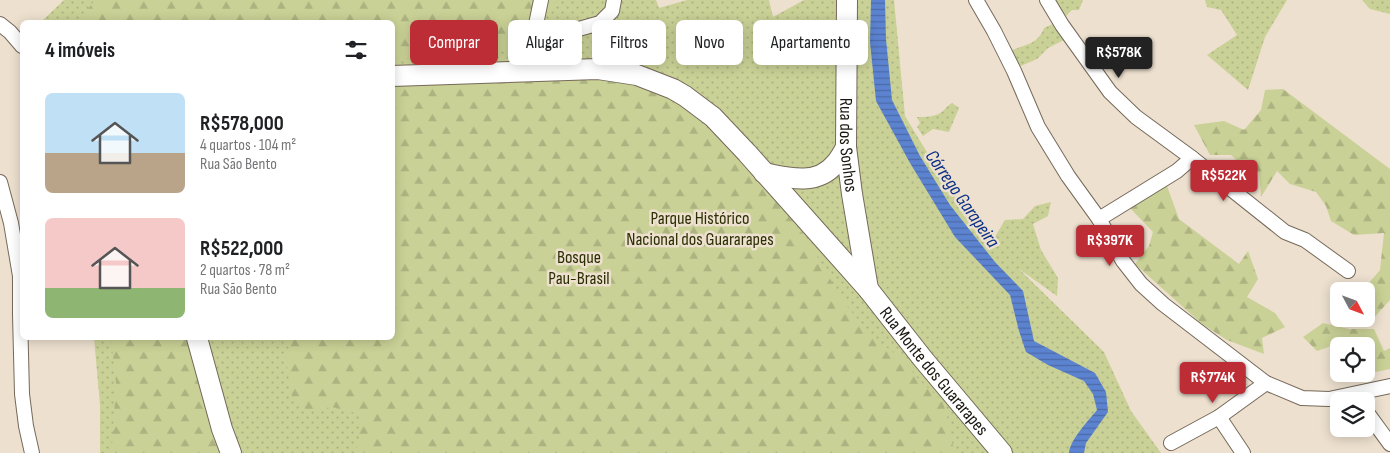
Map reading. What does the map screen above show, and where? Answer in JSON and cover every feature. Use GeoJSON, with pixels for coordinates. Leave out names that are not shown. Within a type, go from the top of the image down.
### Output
{"type":"FeatureCollection","features":[{"type":"Feature","properties":{"kind":"main road","name":"Rua dos Sonhos"},"geometry":{"type":"LineString","coordinates":[[847,0],[846,147],[868,289]]}},
{"type":"Feature","properties":{"kind":"main road","name":"Rua Monte dos Guararapes"},"geometry":{"type":"LineString","coordinates":[[395,76],[598,69],[637,75],[673,89],[713,117],[764,173],[868,289],[923,359],[1002,453]]}},
{"type":"Feature","properties":{"kind":"main road"},"geometry":{"type":"LineString","coordinates":[[764,173],[798,179],[817,176],[832,168],[846,147]]}},
{"type":"Feature","properties":{"kind":"main road"},"geometry":{"type":"LineString","coordinates":[[198,340],[222,429],[231,453]]}},
{"type":"Feature","properties":{"kind":"street"},"geometry":{"type":"LineString","coordinates":[[541,0],[533,39],[536,41],[600,23],[612,11],[614,0]]}},
{"type":"Feature","properties":{"kind":"street"},"geometry":{"type":"LineString","coordinates":[[976,0],[1014,71],[1038,127],[1068,176],[1099,219],[1123,261],[1141,284],[1170,310],[1266,383],[1302,398],[1330,399]]}},
{"type":"Feature","properties":{"kind":"street"},"geometry":{"type":"LineString","coordinates":[[1046,0],[1110,92],[1136,117],[1192,158],[1285,232],[1305,240],[1348,271]]}},
{"type":"Feature","properties":{"kind":"street"},"geometry":{"type":"LineString","coordinates":[[0,24],[20,44]]}},
{"type":"Feature","properties":{"kind":"street"},"geometry":{"type":"LineString","coordinates":[[1099,219],[1177,171],[1192,158]]}},
{"type":"Feature","properties":{"kind":"street"},"geometry":{"type":"LineString","coordinates":[[0,183],[17,252],[20,276],[20,314]]}},
{"type":"Feature","properties":{"kind":"street"},"geometry":{"type":"LineString","coordinates":[[21,340],[22,394],[32,453]]}},
{"type":"Feature","properties":{"kind":"street"},"geometry":{"type":"LineString","coordinates":[[1171,443],[1220,417],[1266,383]]}},
{"type":"Feature","properties":{"kind":"street"},"geometry":{"type":"LineString","coordinates":[[1374,392],[1390,386]]}},
{"type":"Feature","properties":{"kind":"street"},"geometry":{"type":"LineString","coordinates":[[1220,417],[1243,453]]}},
{"type":"Feature","properties":{"kind":"street"},"geometry":{"type":"LineString","coordinates":[[1375,423],[1390,444]]}},
{"type":"Feature","properties":{"kind":"green space","name":"Parque Histórico Nacional dos Guararapes"},"geometry":{"type":"Polygon","coordinates":[[[64,0],[656,0],[659,8],[687,0],[769,0],[773,17],[804,0],[894,0],[905,116],[942,177],[993,240],[1005,220],[1023,219],[1035,206],[1051,202],[1048,216],[1033,224],[1041,250],[1058,278],[1057,296],[1019,269],[1104,352],[1131,411],[1161,453],[100,453],[100,405],[94,340],[395,340],[395,20],[43,20],[64,0]]]}},
{"type":"Feature","properties":{"kind":"green space"},"geometry":{"type":"Polygon","coordinates":[[[95,0],[558,0],[539,20],[508,20],[508,52],[498,52],[498,20],[410,20],[410,58],[395,59],[395,20],[80,20],[95,0]]]}},
{"type":"Feature","properties":{"kind":"green space"},"geometry":{"type":"Polygon","coordinates":[[[1051,0],[1083,0],[1079,10],[1072,10],[1065,17],[1060,14],[1051,0]]]}},
{"type":"Feature","properties":{"kind":"green space"},"geometry":{"type":"Polygon","coordinates":[[[1205,0],[1287,0],[1265,37],[1248,90],[1207,55],[1237,35],[1221,10],[1207,7],[1205,0]]]}},
{"type":"Feature","properties":{"kind":"green space"},"geometry":{"type":"Polygon","coordinates":[[[1362,0],[1390,0],[1390,14],[1370,9],[1362,0]]]}},
{"type":"Feature","properties":{"kind":"green space"},"geometry":{"type":"Polygon","coordinates":[[[1055,23],[1066,39],[1048,48],[1037,59],[1016,68],[1008,52],[1034,41],[1044,28],[1055,23]]]}},
{"type":"Feature","properties":{"kind":"green space","name":"Bosque Pau-Brasil"},"geometry":{"type":"Polygon","coordinates":[[[516,67],[665,88],[673,103],[693,119],[727,140],[744,170],[784,210],[808,241],[845,304],[873,337],[903,360],[918,379],[943,402],[954,453],[356,453],[359,438],[359,414],[332,407],[307,411],[292,398],[286,359],[291,340],[395,340],[395,80],[516,67]]]}},
{"type":"Feature","properties":{"kind":"green space"},"geometry":{"type":"Polygon","coordinates":[[[1283,89],[1390,169],[1390,300],[1375,317],[1375,282],[1370,282],[1380,270],[1384,233],[1354,235],[1331,221],[1326,206],[1316,192],[1290,184],[1277,171],[1261,197],[1259,172],[1244,167],[1231,155],[1210,155],[1194,125],[1224,121],[1244,130],[1261,110],[1265,90],[1283,89]]]}},
{"type":"Feature","properties":{"kind":"green space"},"geometry":{"type":"Polygon","coordinates":[[[952,103],[959,108],[949,132],[933,129],[923,136],[917,127],[920,123],[917,117],[937,114],[952,103]]]}},
{"type":"Feature","properties":{"kind":"green space"},"geometry":{"type":"Polygon","coordinates":[[[1167,186],[1179,219],[1239,264],[1248,251],[1258,279],[1247,297],[1275,313],[1285,327],[1262,338],[1264,354],[1227,340],[1202,324],[1135,264],[1149,246],[1153,232],[1130,208],[1167,186]]]}},
{"type":"Feature","properties":{"kind":"green space"},"geometry":{"type":"Polygon","coordinates":[[[1323,323],[1330,325],[1330,328],[1374,329],[1384,351],[1390,348],[1390,369],[1375,372],[1375,337],[1330,337],[1330,346],[1317,351],[1303,337],[1323,323]]]}},
{"type":"Feature","properties":{"kind":"green space"},"geometry":{"type":"Polygon","coordinates":[[[111,340],[206,340],[219,396],[243,453],[110,453],[116,383],[111,340]]]}},
{"type":"Feature","properties":{"kind":"water"},"geometry":{"type":"Polygon","coordinates":[[[871,0],[885,0],[886,39],[892,100],[920,156],[950,205],[995,262],[1023,291],[1034,341],[1095,373],[1106,392],[1108,412],[1086,443],[1084,453],[1069,453],[1076,437],[1097,410],[1093,394],[1084,381],[1048,365],[1026,352],[1010,295],[955,237],[910,163],[876,101],[870,42],[871,0]]]}},
{"type":"Feature","properties":{"kind":"water label","name":"Córrego Garapeira"},"geometry":{"type":"Point","coordinates":[962,199]}}]}
